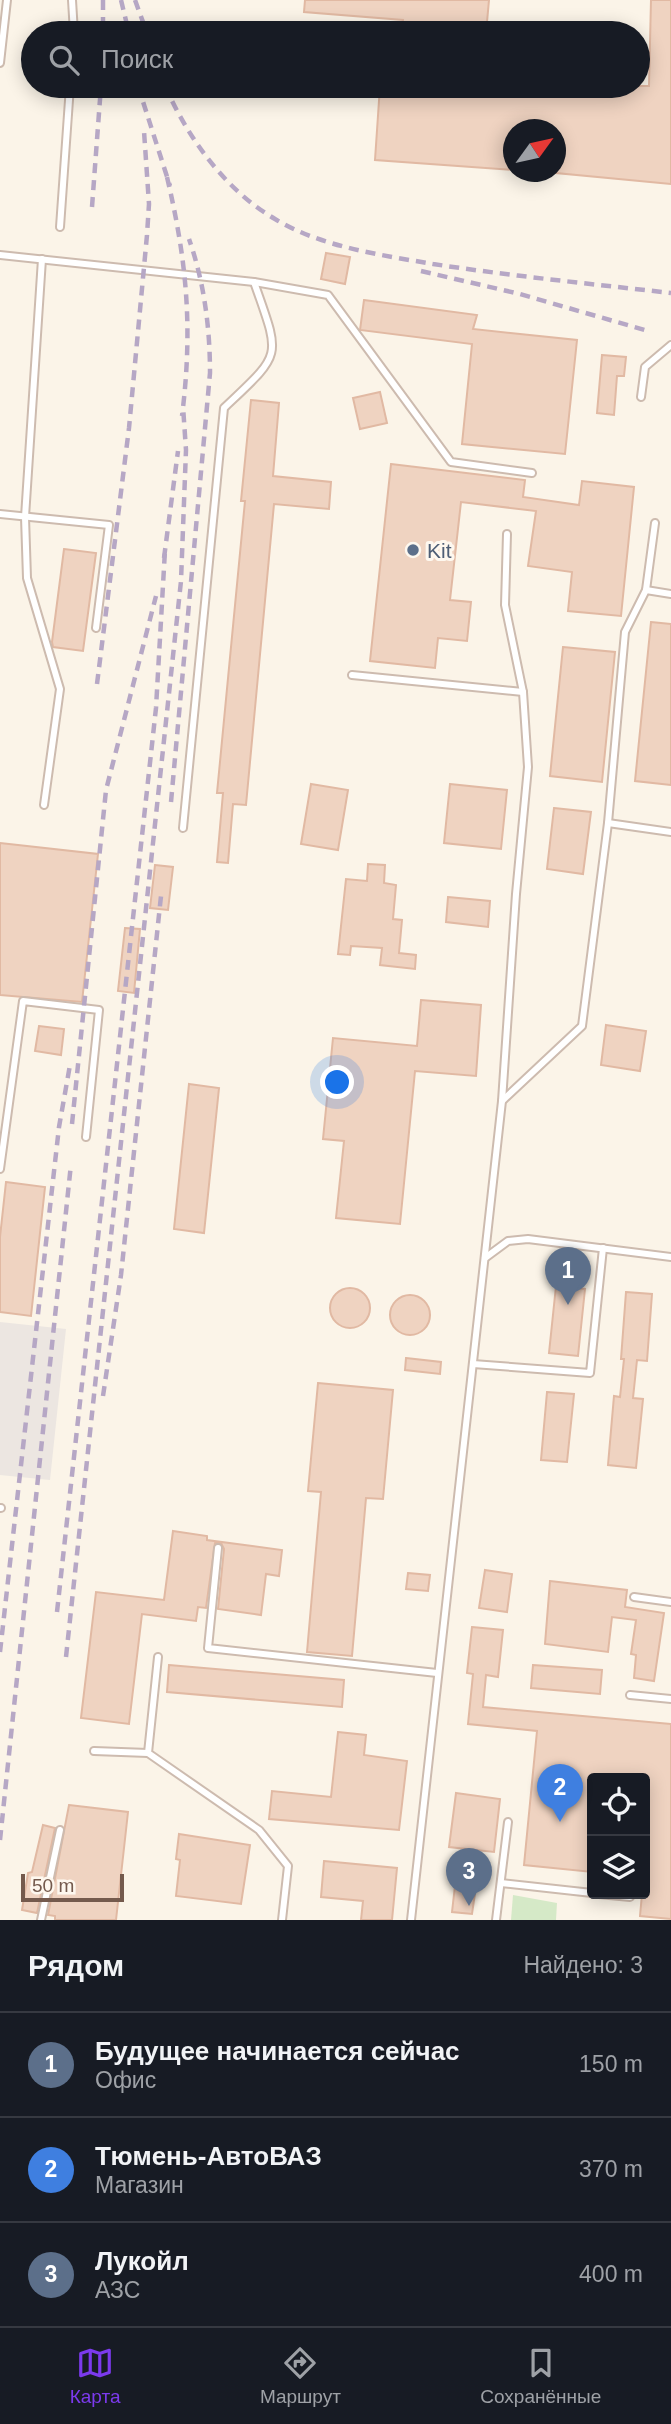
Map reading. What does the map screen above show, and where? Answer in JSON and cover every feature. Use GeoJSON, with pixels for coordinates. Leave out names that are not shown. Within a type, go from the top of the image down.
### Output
{"type":"FeatureCollection","features":[{"type":"Feature","properties":{"kind":"lane"},"geometry":{"type":"LineString","coordinates":[[0,63],[7,0]]}},
{"type":"Feature","properties":{"kind":"lane"},"geometry":{"type":"LineString","coordinates":[[72,0],[76,21]]}},
{"type":"Feature","properties":{"kind":"lane"},"geometry":{"type":"LineString","coordinates":[[60,227],[70,98]]}},
{"type":"Feature","properties":{"kind":"lane"},"geometry":{"type":"LineString","coordinates":[[0,255],[254,282],[328,295],[451,461],[532,473]]}},
{"type":"Feature","properties":{"kind":"lane"},"geometry":{"type":"LineString","coordinates":[[42,259],[25,517],[27,578],[60,689],[44,805]]}},
{"type":"Feature","properties":{"kind":"lane"},"geometry":{"type":"LineString","coordinates":[[183,828],[224,408],[266,368],[275,343],[254,282]]}},
{"type":"Feature","properties":{"kind":"lane"},"geometry":{"type":"LineString","coordinates":[[641,397],[645,367],[671,345]]}},
{"type":"Feature","properties":{"kind":"lane"},"geometry":{"type":"LineString","coordinates":[[0,514],[109,525],[96,628]]}},
{"type":"Feature","properties":{"kind":"lane"},"geometry":{"type":"LineString","coordinates":[[502,1101],[582,1026],[608,823],[625,632],[646,590],[655,523]]}},
{"type":"Feature","properties":{"kind":"lane"},"geometry":{"type":"LineString","coordinates":[[411,1920],[502,1101],[516,894],[528,767],[523,692],[505,605],[507,534]]}},
{"type":"Feature","properties":{"kind":"lane"},"geometry":{"type":"LineString","coordinates":[[646,590],[671,594]]}},
{"type":"Feature","properties":{"kind":"lane"},"geometry":{"type":"LineString","coordinates":[[352,675],[523,692]]}},
{"type":"Feature","properties":{"kind":"lane"},"geometry":{"type":"LineString","coordinates":[[608,823],[671,832]]}},
{"type":"Feature","properties":{"kind":"lane"},"geometry":{"type":"LineString","coordinates":[[0,1169],[23,1001],[99,1010],[86,1137]]}},
{"type":"Feature","properties":{"kind":"lane"},"geometry":{"type":"LineString","coordinates":[[485,1258],[508,1241],[528,1239],[671,1257]]}},
{"type":"Feature","properties":{"kind":"lane"},"geometry":{"type":"LineString","coordinates":[[472,1364],[590,1373],[603,1248]]}},
{"type":"Feature","properties":{"kind":"lane"},"geometry":{"type":"LineString","coordinates":[[218,1548],[208,1648],[437,1672]]}},
{"type":"Feature","properties":{"kind":"lane"},"geometry":{"type":"LineString","coordinates":[[634,1597],[671,1602]]}},
{"type":"Feature","properties":{"kind":"lane"},"geometry":{"type":"LineString","coordinates":[[148,1753],[158,1657]]}},
{"type":"Feature","properties":{"kind":"lane"},"geometry":{"type":"LineString","coordinates":[[630,1695],[671,1699]]}},
{"type":"Feature","properties":{"kind":"lane"},"geometry":{"type":"LineString","coordinates":[[94,1751],[148,1753],[259,1830],[288,1866],[282,1920]]}},
{"type":"Feature","properties":{"kind":"lane"},"geometry":{"type":"LineString","coordinates":[[496,1920],[508,1822]]}},
{"type":"Feature","properties":{"kind":"lane"},"geometry":{"type":"LineString","coordinates":[[41,1920],[60,1830]]}},
{"type":"Feature","properties":{"kind":"lane"},"geometry":{"type":"LineString","coordinates":[[501,1882],[587,1892]]}},
{"type":"Feature","properties":{"kind":"shaded area"},"geometry":{"type":"Polygon","coordinates":[[[0,1322],[66,1329],[50,1480],[0,1475],[0,1322]]]}},
{"type":"Feature","properties":{"kind":"green space"},"geometry":{"type":"Polygon","coordinates":[[[513,1895],[557,1903],[556,1920],[511,1920],[513,1895]]]}},
{"type":"Feature","properties":{"kind":"building"},"geometry":{"type":"Polygon","coordinates":[[[305,0],[489,0],[487,21],[403,21],[304,12],[305,0]]]}},
{"type":"Feature","properties":{"kind":"building"},"geometry":{"type":"Polygon","coordinates":[[[651,0],[671,0],[671,184],[566,174],[566,119],[503,119],[503,169],[375,160],[379,98],[650,98],[651,0]]]}},
{"type":"Feature","properties":{"kind":"building"},"geometry":{"type":"Polygon","coordinates":[[[326,253],[350,257],[345,284],[321,279],[326,253]]]}},
{"type":"Feature","properties":{"kind":"building"},"geometry":{"type":"Polygon","coordinates":[[[364,300],[477,315],[473,329],[577,340],[565,454],[462,444],[472,344],[360,330],[364,300]]]}},
{"type":"Feature","properties":{"kind":"building"},"geometry":{"type":"Polygon","coordinates":[[[602,355],[626,357],[624,376],[617,376],[614,415],[597,413],[602,355]]]}},
{"type":"Feature","properties":{"kind":"building"},"geometry":{"type":"Polygon","coordinates":[[[380,392],[387,423],[360,429],[353,398],[380,392]]]}},
{"type":"Feature","properties":{"kind":"building"},"geometry":{"type":"Polygon","coordinates":[[[251,400],[279,403],[273,476],[331,482],[329,509],[274,504],[246,805],[233,804],[228,863],[217,862],[223,793],[217,793],[245,501],[241,501],[251,400]]]}},
{"type":"Feature","properties":{"kind":"building"},"geometry":{"type":"Polygon","coordinates":[[[391,464],[525,480],[523,497],[579,505],[582,481],[634,487],[621,616],[568,611],[572,572],[528,566],[536,511],[461,502],[450,600],[471,602],[467,641],[438,638],[435,668],[370,661],[391,464]]]}},
{"type":"Feature","properties":{"kind":"building"},"geometry":{"type":"Polygon","coordinates":[[[64,549],[96,553],[83,651],[53,647],[52,642],[64,549]]]}},
{"type":"Feature","properties":{"kind":"building"},"geometry":{"type":"Polygon","coordinates":[[[651,622],[671,624],[671,785],[635,781],[651,622]]]}},
{"type":"Feature","properties":{"kind":"building"},"geometry":{"type":"Polygon","coordinates":[[[563,647],[615,652],[602,782],[550,776],[563,647]]]}},
{"type":"Feature","properties":{"kind":"building"},"geometry":{"type":"Polygon","coordinates":[[[311,784],[348,790],[338,850],[301,844],[311,784]]]}},
{"type":"Feature","properties":{"kind":"building"},"geometry":{"type":"Polygon","coordinates":[[[450,784],[507,790],[501,849],[444,843],[450,784]]]}},
{"type":"Feature","properties":{"kind":"building"},"geometry":{"type":"Polygon","coordinates":[[[554,808],[591,812],[583,874],[547,869],[554,808]]]}},
{"type":"Feature","properties":{"kind":"building"},"geometry":{"type":"Polygon","coordinates":[[[0,843],[98,854],[82,1002],[0,995],[0,843]]]}},
{"type":"Feature","properties":{"kind":"building"},"geometry":{"type":"Polygon","coordinates":[[[368,864],[385,865],[384,883],[396,885],[393,919],[402,920],[399,953],[416,955],[415,969],[380,965],[382,948],[351,946],[350,955],[338,954],[346,879],[367,881],[368,864]]]}},
{"type":"Feature","properties":{"kind":"building"},"geometry":{"type":"Polygon","coordinates":[[[155,865],[173,867],[168,910],[150,908],[155,865]]]}},
{"type":"Feature","properties":{"kind":"building"},"geometry":{"type":"Polygon","coordinates":[[[448,897],[490,901],[488,927],[446,922],[448,897]]]}},
{"type":"Feature","properties":{"kind":"building"},"geometry":{"type":"Polygon","coordinates":[[[125,928],[140,929],[134,993],[118,991],[125,928]]]}},
{"type":"Feature","properties":{"kind":"building"},"geometry":{"type":"Polygon","coordinates":[[[421,1000],[481,1005],[476,1076],[415,1071],[400,1224],[336,1218],[344,1141],[323,1139],[333,1038],[417,1046],[421,1000]]]}},
{"type":"Feature","properties":{"kind":"building"},"geometry":{"type":"Polygon","coordinates":[[[606,1025],[646,1031],[640,1071],[601,1065],[606,1025]]]}},
{"type":"Feature","properties":{"kind":"building"},"geometry":{"type":"Polygon","coordinates":[[[39,1026],[64,1029],[61,1055],[35,1051],[39,1026]]]}},
{"type":"Feature","properties":{"kind":"building"},"geometry":{"type":"Polygon","coordinates":[[[189,1084],[219,1088],[204,1233],[174,1229],[189,1084]]]}},
{"type":"Feature","properties":{"kind":"building"},"geometry":{"type":"Polygon","coordinates":[[[6,1182],[45,1187],[31,1316],[0,1312],[0,1237],[6,1182]]]}},
{"type":"Feature","properties":{"kind":"building"},"geometry":{"type":"Polygon","coordinates":[[[556,1286],[585,1289],[578,1356],[549,1353],[556,1286]]]}},
{"type":"Feature","properties":{"kind":"building"},"geometry":{"type":"Polygon","coordinates":[[[350,1288],[364,1294],[370,1308],[364,1322],[350,1328],[336,1322],[330,1308],[336,1294],[350,1288]]]}},
{"type":"Feature","properties":{"kind":"building"},"geometry":{"type":"Polygon","coordinates":[[[626,1292],[652,1294],[647,1361],[637,1360],[633,1398],[643,1399],[636,1468],[608,1465],[614,1396],[620,1397],[624,1359],[621,1359],[626,1292]]]}},
{"type":"Feature","properties":{"kind":"building"},"geometry":{"type":"Polygon","coordinates":[[[410,1295],[424,1301],[430,1315],[424,1329],[410,1335],[396,1329],[390,1315],[396,1301],[410,1295]]]}},
{"type":"Feature","properties":{"kind":"building"},"geometry":{"type":"Polygon","coordinates":[[[406,1358],[441,1362],[440,1374],[405,1370],[406,1358]]]}},
{"type":"Feature","properties":{"kind":"building"},"geometry":{"type":"Polygon","coordinates":[[[318,1383],[393,1390],[383,1499],[366,1498],[352,1656],[307,1652],[321,1492],[308,1491],[318,1383]]]}},
{"type":"Feature","properties":{"kind":"building"},"geometry":{"type":"Polygon","coordinates":[[[547,1392],[574,1394],[567,1462],[541,1460],[547,1392]]]}},
{"type":"Feature","properties":{"kind":"building"},"geometry":{"type":"Polygon","coordinates":[[[173,1531],[207,1536],[207,1540],[282,1550],[279,1576],[266,1574],[261,1615],[218,1609],[224,1549],[221,1543],[215,1543],[206,1608],[198,1607],[196,1621],[142,1614],[129,1724],[81,1718],[96,1592],[164,1600],[173,1531]]]}},
{"type":"Feature","properties":{"kind":"building"},"geometry":{"type":"Polygon","coordinates":[[[485,1570],[512,1574],[507,1612],[479,1608],[485,1570]]]}},
{"type":"Feature","properties":{"kind":"building"},"geometry":{"type":"Polygon","coordinates":[[[408,1573],[430,1575],[428,1591],[406,1589],[408,1573]]]}},
{"type":"Feature","properties":{"kind":"building"},"geometry":{"type":"Polygon","coordinates":[[[550,1581],[627,1590],[625,1607],[664,1613],[654,1681],[634,1678],[636,1655],[631,1654],[636,1620],[612,1617],[608,1652],[545,1644],[550,1581]]]}},
{"type":"Feature","properties":{"kind":"building"},"geometry":{"type":"Polygon","coordinates":[[[472,1627],[503,1630],[498,1677],[486,1675],[483,1707],[671,1724],[671,1919],[640,1916],[642,1899],[650,1899],[650,1773],[587,1773],[587,1871],[524,1865],[537,1731],[468,1724],[473,1674],[467,1673],[472,1627]]]}},
{"type":"Feature","properties":{"kind":"building"},"geometry":{"type":"Polygon","coordinates":[[[169,1665],[344,1680],[342,1707],[167,1692],[169,1665]]]}},
{"type":"Feature","properties":{"kind":"building"},"geometry":{"type":"Polygon","coordinates":[[[533,1665],[602,1670],[600,1694],[531,1688],[533,1665]]]}},
{"type":"Feature","properties":{"kind":"building"},"geometry":{"type":"Polygon","coordinates":[[[338,1732],[366,1735],[364,1755],[407,1761],[399,1830],[269,1819],[272,1791],[331,1797],[338,1732]]]}},
{"type":"Feature","properties":{"kind":"building"},"geometry":{"type":"Polygon","coordinates":[[[456,1793],[500,1799],[494,1852],[449,1847],[456,1793]]]}},
{"type":"Feature","properties":{"kind":"building"},"geometry":{"type":"Polygon","coordinates":[[[69,1805],[128,1812],[116,1920],[55,1920],[55,1916],[48,1915],[69,1805]]]}},
{"type":"Feature","properties":{"kind":"building"},"geometry":{"type":"Polygon","coordinates":[[[43,1825],[55,1828],[37,1913],[22,1910],[28,1873],[32,1872],[43,1825]]]}},
{"type":"Feature","properties":{"kind":"building"},"geometry":{"type":"Polygon","coordinates":[[[179,1834],[250,1845],[241,1904],[176,1896],[180,1860],[176,1859],[179,1834]]]}},
{"type":"Feature","properties":{"kind":"building"},"geometry":{"type":"Polygon","coordinates":[[[324,1861],[397,1868],[392,1920],[361,1920],[363,1901],[321,1897],[324,1861]]]}},
{"type":"Feature","properties":{"kind":"building"},"geometry":{"type":"Polygon","coordinates":[[[456,1877],[477,1880],[472,1914],[452,1912],[456,1877]]]}},
{"type":"Feature","properties":{"kind":"railway"},"geometry":{"type":"LineString","coordinates":[[103,0],[103,21]]}},
{"type":"Feature","properties":{"kind":"railway"},"geometry":{"type":"LineString","coordinates":[[121,0],[126,21]]}},
{"type":"Feature","properties":{"kind":"railway"},"geometry":{"type":"LineString","coordinates":[[135,0],[143,21]]}},
{"type":"Feature","properties":{"kind":"railway"},"geometry":{"type":"LineString","coordinates":[[92,207],[100,98]]}},
{"type":"Feature","properties":{"kind":"railway"},"geometry":{"type":"LineString","coordinates":[[142,98],[170,186]]}},
{"type":"Feature","properties":{"kind":"railway"},"geometry":{"type":"LineString","coordinates":[[171,98],[185,125],[224,178],[257,207],[312,237],[352,249],[433,264],[671,293]]}},
{"type":"Feature","properties":{"kind":"railway"},"geometry":{"type":"LineString","coordinates":[[97,684],[129,428],[147,235],[149,204],[144,131]]}},
{"type":"Feature","properties":{"kind":"railway"},"geometry":{"type":"LineString","coordinates":[[167,177],[179,238],[186,295],[187,353],[182,416]]}},
{"type":"Feature","properties":{"kind":"railway"},"geometry":{"type":"LineString","coordinates":[[171,802],[210,373],[205,305],[189,239]]}},
{"type":"Feature","properties":{"kind":"railway"},"geometry":{"type":"LineString","coordinates":[[421,271],[520,294],[648,331]]}},
{"type":"Feature","properties":{"kind":"railway"},"geometry":{"type":"LineString","coordinates":[[66,1657],[181,581],[186,450],[183,406]]}},
{"type":"Feature","properties":{"kind":"railway"},"geometry":{"type":"LineString","coordinates":[[164,558],[178,451]]}},
{"type":"Feature","properties":{"kind":"railway"},"geometry":{"type":"LineString","coordinates":[[57,1612],[156,708],[165,550]]}},
{"type":"Feature","properties":{"kind":"railway"},"geometry":{"type":"LineString","coordinates":[[72,1124],[106,790],[156,596]]}},
{"type":"Feature","properties":{"kind":"railway"},"geometry":{"type":"LineString","coordinates":[[103,1396],[121,1275],[161,896]]}},
{"type":"Feature","properties":{"kind":"railway"},"geometry":{"type":"LineString","coordinates":[[0,1652],[59,1127],[70,1065]]}},
{"type":"Feature","properties":{"kind":"railway"},"geometry":{"type":"LineString","coordinates":[[0,1840],[71,1164]]}},
{"type":"Feature","properties":{"kind":"place","name":"Kit"},"geometry":{"type":"Point","coordinates":[413,550]}},
{"type":"Feature","properties":{"kind":"place","name":"Будущее начинается сейчас"},"geometry":{"type":"Point","coordinates":[568,1305]}},
{"type":"Feature","properties":{"kind":"place","name":"Тюмень-АвтоВАЗ"},"geometry":{"type":"Point","coordinates":[560,1822]}},
{"type":"Feature","properties":{"kind":"place","name":"Лукойл"},"geometry":{"type":"Point","coordinates":[469,1906]}}]}
